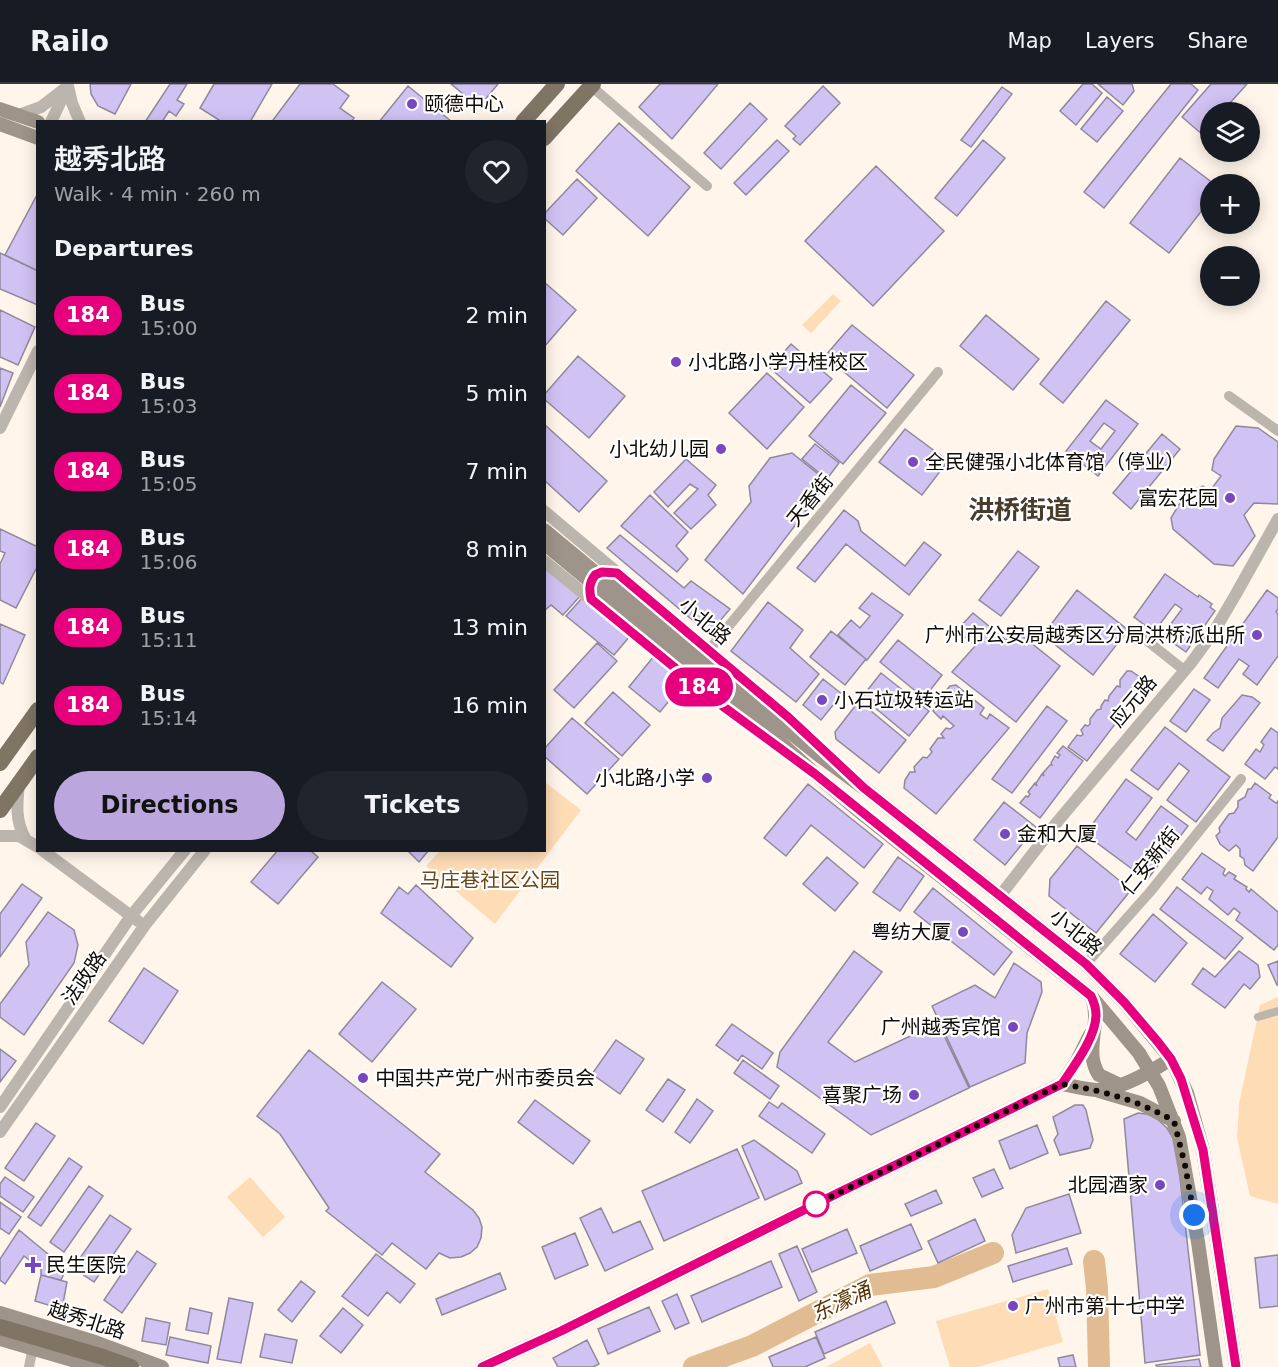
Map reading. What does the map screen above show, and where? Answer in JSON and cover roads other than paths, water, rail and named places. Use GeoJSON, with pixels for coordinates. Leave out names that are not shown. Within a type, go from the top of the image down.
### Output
{"type":"FeatureCollection","features":[{"type":"Feature","properties":{"kind":"highway"},"geometry":{"type":"LineString","coordinates":[[525,120],[556,84]]}},
{"type":"Feature","properties":{"kind":"highway"},"geometry":{"type":"LineString","coordinates":[[546,136],[592,85]]}},
{"type":"Feature","properties":{"kind":"highway"},"geometry":{"type":"LineString","coordinates":[[0,764],[36,713]]}},
{"type":"Feature","properties":{"kind":"highway"},"geometry":{"type":"LineString","coordinates":[[0,810],[36,760]]}},
{"type":"Feature","properties":{"kind":"highway"},"geometry":{"type":"LineString","coordinates":[[1,1327],[131,1367]]}},
{"type":"Feature","properties":{"kind":"main road"},"geometry":{"type":"LineString","coordinates":[[0,109],[36,121]]}},
{"type":"Feature","properties":{"kind":"main road"},"geometry":{"type":"LineString","coordinates":[[0,124],[36,137]]}},
{"type":"Feature","properties":{"kind":"main road","name":"小北路"},"geometry":{"type":"LineString","coordinates":[[546,532],[748,706],[815,774],[1091,996],[1124,1033],[1151,1071],[1174,1121],[1190,1192],[1216,1367]]}},
{"type":"Feature","properties":{"kind":"main road","name":"小北路"},"geometry":{"type":"LineString","coordinates":[[546,547],[748,706],[864,788],[1086,964],[1124,1002],[1171,1059],[1187,1093],[1203,1150],[1236,1367]]}},
{"type":"Feature","properties":{"kind":"main road"},"geometry":{"type":"LineString","coordinates":[[1091,996],[1096,1013],[1091,1051],[1095,1070],[1105,1079],[1120,1085]]}},
{"type":"Feature","properties":{"kind":"main road"},"geometry":{"type":"LineString","coordinates":[[482,1367],[561,1331],[1062,1084],[1077,1061],[1095,1022]]}},
{"type":"Feature","properties":{"kind":"main road"},"geometry":{"type":"LineString","coordinates":[[1097,1090],[1120,1085],[1171,1059]]}},
{"type":"Feature","properties":{"kind":"main road"},"geometry":{"type":"LineString","coordinates":[[1062,1084],[1097,1090],[1140,1103],[1174,1121]]}},
{"type":"Feature","properties":{"kind":"main road","name":"越秀北路"},"geometry":{"type":"LineString","coordinates":[[1,1327],[33,1347],[79,1362],[106,1367]]}},
{"type":"Feature","properties":{"kind":"main road","name":"越秀北路"},"geometry":{"type":"LineString","coordinates":[[1,1327],[95,1342],[162,1367]]}},
{"type":"Feature","properties":{"kind":"street"},"geometry":{"type":"LineString","coordinates":[[19,115],[41,107],[69,85]]}},
{"type":"Feature","properties":{"kind":"street"},"geometry":{"type":"LineString","coordinates":[[52,120],[69,85]]}},
{"type":"Feature","properties":{"kind":"street"},"geometry":{"type":"LineString","coordinates":[[69,85],[79,120]]}},
{"type":"Feature","properties":{"kind":"street"},"geometry":{"type":"LineString","coordinates":[[592,85],[707,186]]}},
{"type":"Feature","properties":{"kind":"street"},"geometry":{"type":"LineString","coordinates":[[0,428],[36,355]]}},
{"type":"Feature","properties":{"kind":"street","name":"天香街"},"geometry":{"type":"LineString","coordinates":[[709,650],[938,372]]}},
{"type":"Feature","properties":{"kind":"street"},"geometry":{"type":"LineString","coordinates":[[1229,396],[1278,431]]}},
{"type":"Feature","properties":{"kind":"street","name":"小北路"},"geometry":{"type":"LineString","coordinates":[[546,513],[788,717],[864,788]]}},
{"type":"Feature","properties":{"kind":"street","name":"应元路"},"geometry":{"type":"LineString","coordinates":[[1000,896],[1058,821],[1213,633],[1278,519]]}},
{"type":"Feature","properties":{"kind":"street"},"geometry":{"type":"LineString","coordinates":[[546,544],[569,533]]}},
{"type":"Feature","properties":{"kind":"street"},"geometry":{"type":"LineString","coordinates":[[546,562],[569,533]]}},
{"type":"Feature","properties":{"kind":"street","name":"小北路"},"geometry":{"type":"LineString","coordinates":[[546,564],[722,706],[815,774]]}},
{"type":"Feature","properties":{"kind":"street"},"geometry":{"type":"LineString","coordinates":[[591,599],[589,586],[595,575],[602,572],[617,573]]}},
{"type":"Feature","properties":{"kind":"street"},"geometry":{"type":"LineString","coordinates":[[1136,632],[1184,670]]}},
{"type":"Feature","properties":{"kind":"street","name":"仁安新街"},"geometry":{"type":"LineString","coordinates":[[1086,964],[1150,892],[1241,779]]}},
{"type":"Feature","properties":{"kind":"street"},"geometry":{"type":"LineString","coordinates":[[19,783],[17,816],[25,838]]}},
{"type":"Feature","properties":{"kind":"street"},"geometry":{"type":"LineString","coordinates":[[0,836],[12,835],[25,838],[36,846]]}},
{"type":"Feature","properties":{"kind":"street"},"geometry":{"type":"LineString","coordinates":[[45,852],[145,925]]}},
{"type":"Feature","properties":{"kind":"street","name":"法政路"},"geometry":{"type":"LineString","coordinates":[[0,1107],[131,916],[183,852]]}},
{"type":"Feature","properties":{"kind":"street","name":"法政路"},"geometry":{"type":"LineString","coordinates":[[0,1132],[145,925],[203,852]]}},
{"type":"Feature","properties":{"kind":"street"},"geometry":{"type":"LineString","coordinates":[[1258,1017],[1278,1011]]}},
{"type":"Feature","properties":{"kind":"street"},"geometry":{"type":"LineString","coordinates":[[29,1367],[33,1347]]}},
{"type":"Feature","properties":{"kind":"waterway","name":"东濠涌"},"geometry":{"type":"LineString","coordinates":[[694,1367],[752,1346],[870,1285],[934,1277],[993,1253]]}},
{"type":"Feature","properties":{"kind":"waterway","name":"东濠涌"},"geometry":{"type":"LineString","coordinates":[[1094,1261],[1099,1367]]}},
{"type":"Feature","properties":{"kind":"place","name":"颐德中心"},"geometry":{"type":"Point","coordinates":[412,104]}},
{"type":"Feature","properties":{"kind":"place","name":"小北路小学丹桂校区"},"geometry":{"type":"Point","coordinates":[676,362]}},
{"type":"Feature","properties":{"kind":"place","name":"小北幼儿园"},"geometry":{"type":"Point","coordinates":[721,449]}},
{"type":"Feature","properties":{"kind":"place","name":"全民健强小北体育馆（停业）"},"geometry":{"type":"Point","coordinates":[913,462]}},
{"type":"Feature","properties":{"kind":"place","name":"富宏花园"},"geometry":{"type":"Point","coordinates":[1230,498]}},
{"type":"Feature","properties":{"kind":"place","name":"广州市公安局越秀区分局洪桥派出所"},"geometry":{"type":"Point","coordinates":[1257,635]}},
{"type":"Feature","properties":{"kind":"place","name":"小石垃圾转运站"},"geometry":{"type":"Point","coordinates":[822,700]}},
{"type":"Feature","properties":{"kind":"place","name":"小北路小学"},"geometry":{"type":"Point","coordinates":[707,778]}},
{"type":"Feature","properties":{"kind":"place","name":"金和大厦"},"geometry":{"type":"Point","coordinates":[1005,834]}},
{"type":"Feature","properties":{"kind":"place","name":"粤纺大厦"},"geometry":{"type":"Point","coordinates":[963,932]}},
{"type":"Feature","properties":{"kind":"place","name":"广州越秀宾馆"},"geometry":{"type":"Point","coordinates":[1013,1027]}},
{"type":"Feature","properties":{"kind":"place","name":"中国共产党广州市委员会"},"geometry":{"type":"Point","coordinates":[363,1078]}},
{"type":"Feature","properties":{"kind":"place","name":"喜聚广场"},"geometry":{"type":"Point","coordinates":[914,1095]}},
{"type":"Feature","properties":{"kind":"place","name":"北园酒家"},"geometry":{"type":"Point","coordinates":[1160,1185]}},
{"type":"Feature","properties":{"kind":"place","name":"民生医院"},"geometry":{"type":"Point","coordinates":[33,1265]}},
{"type":"Feature","properties":{"kind":"place","name":"广州市第十七中学"},"geometry":{"type":"Point","coordinates":[1013,1306]}},
{"type":"Feature","properties":{"kind":"district","name":"洪桥街道"},"geometry":{"type":"Point","coordinates":[1020,510]}},
{"type":"Feature","properties":{"kind":"park label","name":"马庄巷社区公园"},"geometry":{"type":"Point","coordinates":[490,880]}}]}
